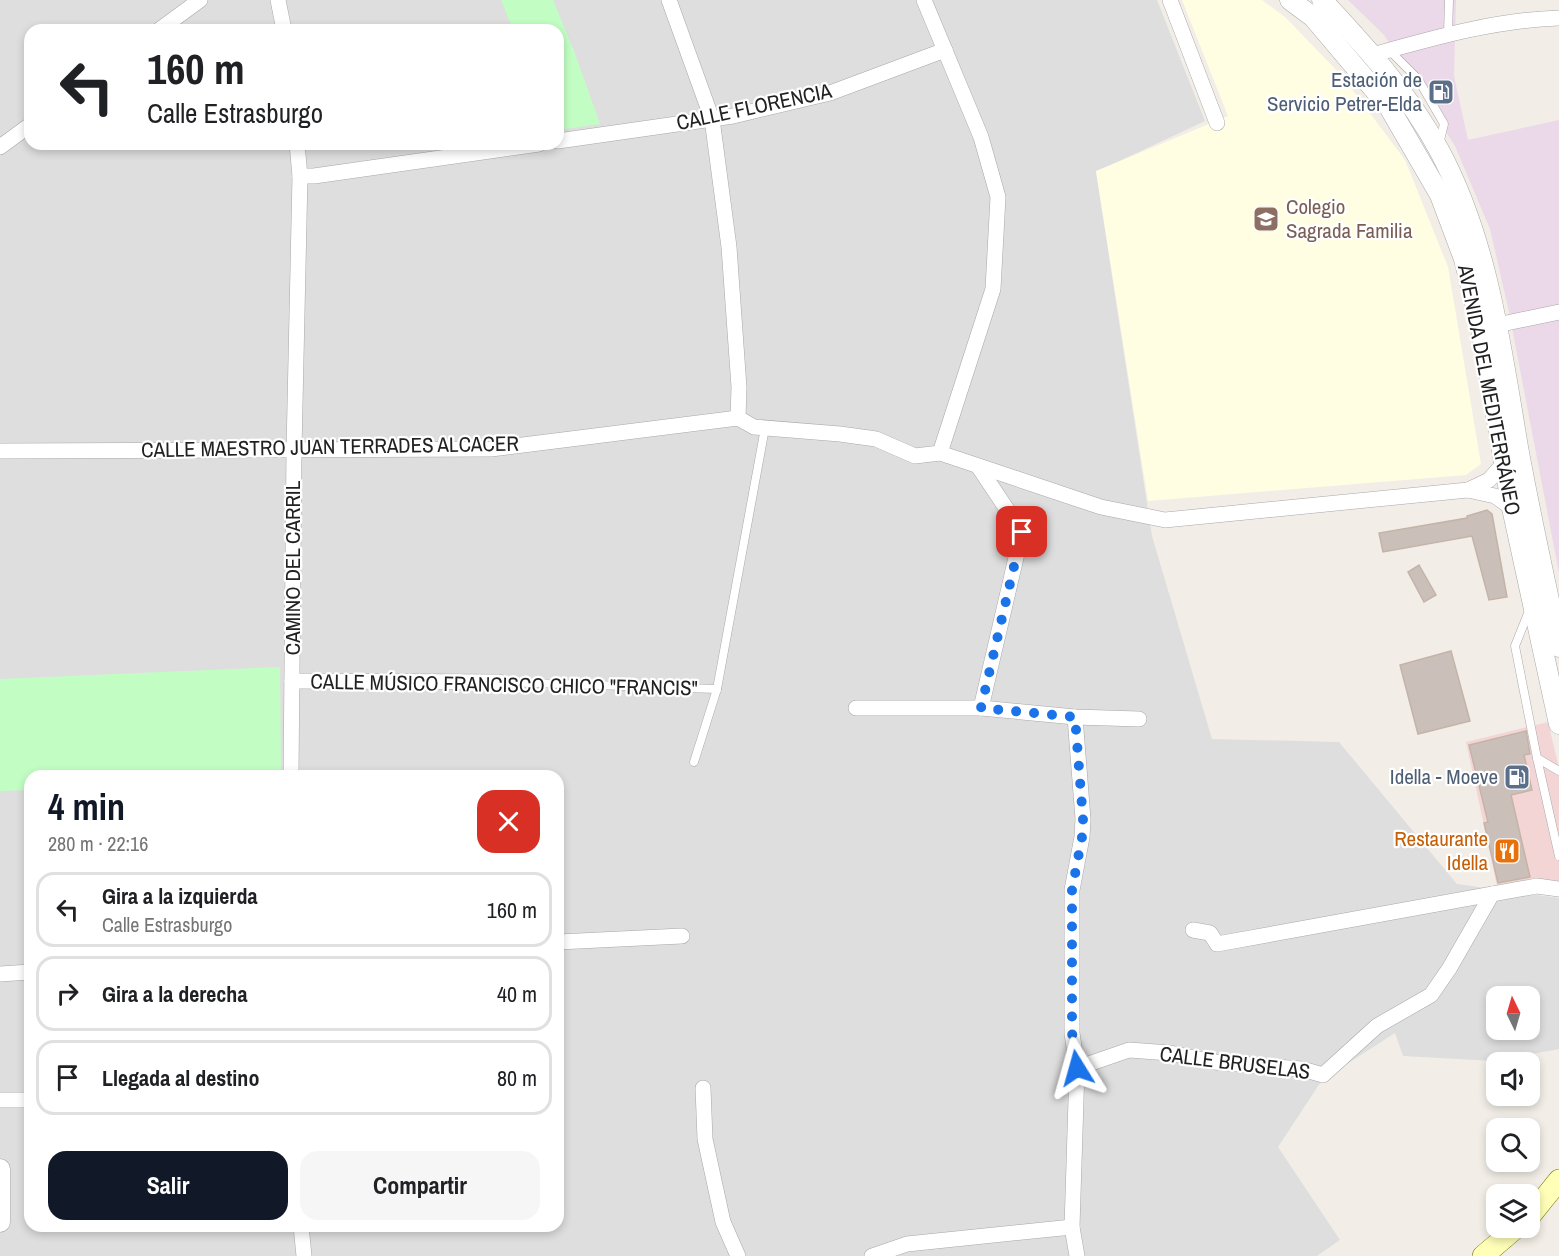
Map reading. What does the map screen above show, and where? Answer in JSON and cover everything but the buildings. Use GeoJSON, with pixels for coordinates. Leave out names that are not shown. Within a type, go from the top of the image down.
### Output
{"type":"FeatureCollection","features":[{"type":"Feature","properties":{"kind":"main road"},"geometry":{"type":"LineString","coordinates":[[1540,1204],[1559,1180]]}},
{"type":"Feature","properties":{"kind":"main road"},"geometry":{"type":"LineString","coordinates":[[1540,1208],[1559,1194]]}},
{"type":"Feature","properties":{"kind":"main road"},"geometry":{"type":"LineString","coordinates":[[1483,1256],[1504,1238]]}},
{"type":"Feature","properties":{"kind":"street"},"geometry":{"type":"LineString","coordinates":[[167,24],[200,0]]}},
{"type":"Feature","properties":{"kind":"street"},"geometry":{"type":"LineString","coordinates":[[278,0],[283,24]]}},
{"type":"Feature","properties":{"kind":"street"},"geometry":{"type":"LineString","coordinates":[[669,0],[712,119],[729,247],[739,387],[738,418]]}},
{"type":"Feature","properties":{"kind":"street"},"geometry":{"type":"LineString","coordinates":[[924,0],[981,136],[998,197],[993,289],[940,453]]}},
{"type":"Feature","properties":{"kind":"street"},"geometry":{"type":"LineString","coordinates":[[1170,0],[1217,123]]}},
{"type":"Feature","properties":{"kind":"street","name":"AVENIDA DEL MEDITERRÁNEO"},"geometry":{"type":"LineString","coordinates":[[1290,0],[1313,17],[1389,106],[1440,195],[1464,259],[1477,313],[1512,508],[1559,724]]}},
{"type":"Feature","properties":{"kind":"street","name":"AVENIDA DEL MEDITERRÁNEO"},"geometry":{"type":"LineString","coordinates":[[1322,0],[1380,53],[1438,149],[1452,177],[1476,241],[1497,325],[1524,480],[1559,647]]}},
{"type":"Feature","properties":{"kind":"street"},"geometry":{"type":"LineString","coordinates":[[1380,53],[1448,34],[1535,19],[1559,18]]}},
{"type":"Feature","properties":{"kind":"street","name":"CALLE FLORENCIA"},"geometry":{"type":"LineString","coordinates":[[564,140],[733,116],[830,93],[945,50]]}},
{"type":"Feature","properties":{"kind":"street"},"geometry":{"type":"LineString","coordinates":[[0,147],[24,129]]}},
{"type":"Feature","properties":{"kind":"street","name":"CAMINO DEL CARRIL"},"geometry":{"type":"LineString","coordinates":[[291,770],[294,450],[300,176],[298,150]]}},
{"type":"Feature","properties":{"kind":"street"},"geometry":{"type":"LineString","coordinates":[[300,176],[325,175],[498,150]]}},
{"type":"Feature","properties":{"kind":"street"},"geometry":{"type":"LineString","coordinates":[[1497,325],[1559,312]]}},
{"type":"Feature","properties":{"kind":"street","name":"CALLE MAESTRO JUAN TERRADES ALCACER"},"geometry":{"type":"LineString","coordinates":[[0,451],[491,449],[738,418],[754,427],[840,434],[876,440],[915,456],[940,453],[1101,507],[1165,520],[1468,490],[1495,496],[1512,508]]}},
{"type":"Feature","properties":{"kind":"street","name":"CALLE MAESTRO JUAN TERRADES ALCACER"},"geometry":{"type":"LineString","coordinates":[[1468,490],[1489,480],[1504,463]]}},
{"type":"Feature","properties":{"kind":"street"},"geometry":{"type":"LineString","coordinates":[[978,466],[1022,532],[981,708]]}},
{"type":"Feature","properties":{"kind":"street","name":"CALLE MÚSICO FRANCISCO CHICO \"FRANCIS\""},"geometry":{"type":"LineString","coordinates":[[292,681],[499,682]]}},
{"type":"Feature","properties":{"kind":"street"},"geometry":{"type":"LineString","coordinates":[[856,708],[981,708],[1075,717],[1139,719]]}},
{"type":"Feature","properties":{"kind":"street"},"geometry":{"type":"LineString","coordinates":[[1075,717],[1083,819],[1072,890],[1072,1033],[1077,1068],[1072,1227],[1077,1256]]}},
{"type":"Feature","properties":{"kind":"street"},"geometry":{"type":"LineString","coordinates":[[1193,930],[1210,933],[1217,944],[1226,943],[1537,886],[1559,889]]}},
{"type":"Feature","properties":{"kind":"street","name":"CALLE BRUSELAS"},"geometry":{"type":"LineString","coordinates":[[1077,1068],[1129,1050],[1170,1053],[1214,1062],[1302,1069],[1323,1075],[1377,1026],[1431,995],[1449,969],[1492,894]]}},
{"type":"Feature","properties":{"kind":"street"},"geometry":{"type":"LineString","coordinates":[[564,942],[682,936]]}},
{"type":"Feature","properties":{"kind":"street"},"geometry":{"type":"LineString","coordinates":[[0,974],[24,972]]}},
{"type":"Feature","properties":{"kind":"street"},"geometry":{"type":"LineString","coordinates":[[703,1088],[707,1149],[723,1222],[738,1256]]}},
{"type":"Feature","properties":{"kind":"street"},"geometry":{"type":"LineString","coordinates":[[0,1100],[24,1100]]}},
{"type":"Feature","properties":{"kind":"street"},"geometry":{"type":"LineString","coordinates":[[0,1169],[0,1222]]}},
{"type":"Feature","properties":{"kind":"street"},"geometry":{"type":"LineString","coordinates":[[872,1256],[907,1244],[1072,1227]]}},
{"type":"Feature","properties":{"kind":"street"},"geometry":{"type":"LineString","coordinates":[[302,1232],[304,1256]]}},
{"type":"Feature","properties":{"kind":"lane"},"geometry":{"type":"LineString","coordinates":[[1448,34],[1449,0]]}},
{"type":"Feature","properties":{"kind":"lane"},"geometry":{"type":"LineString","coordinates":[[694,762],[717,689],[765,428]]}},
{"type":"Feature","properties":{"kind":"lane"},"geometry":{"type":"LineString","coordinates":[[1532,601],[1515,646],[1559,856]]}},
{"type":"Feature","properties":{"kind":"lane","name":"CALLE MÚSICO FRANCISCO CHICO \"FRANCIS\""},"geometry":{"type":"LineString","coordinates":[[499,682],[717,689]]}},
{"type":"Feature","properties":{"kind":"lane"},"geometry":{"type":"LineString","coordinates":[[1537,758],[1559,771]]}},
{"type":"Feature","properties":{"kind":"shaded area"},"geometry":{"type":"Polygon","coordinates":[[[0,0],[1157,0],[1205,121],[1096,172],[1152,536],[1212,739],[1339,742],[1457,884],[1559,898],[1559,1049],[1540,1053],[1486,1052],[1486,1061],[1403,1056],[1395,1033],[1322,1080],[1278,1147],[1340,1240],[1317,1256],[0,1256],[0,0]]]}},
{"type":"Feature","properties":{"kind":"shaded area","name":"Colegio Sagrada Familia"},"geometry":{"type":"Polygon","coordinates":[[[1182,0],[1262,0],[1285,17],[1342,76],[1405,160],[1448,267],[1481,464],[1466,475],[1148,501],[1096,171],[1228,116],[1182,0]]]}},
{"type":"Feature","properties":{"kind":"shaded area"},"geometry":{"type":"Polygon","coordinates":[[[1348,0],[1456,0],[1454,76],[1468,140],[1559,120],[1559,573],[1509,312],[1490,229],[1455,146],[1384,35],[1348,0]]]}},
{"type":"Feature","properties":{"kind":"shaded area"},"geometry":{"type":"Polygon","coordinates":[[[1548,722],[1559,768],[1559,884],[1497,886],[1466,742],[1548,722]]]}},
{"type":"Feature","properties":{"kind":"green space"},"geometry":{"type":"Polygon","coordinates":[[[501,0],[553,0],[563,24],[511,24],[501,0]]]}},
{"type":"Feature","properties":{"kind":"green space"},"geometry":{"type":"Polygon","coordinates":[[[564,27],[574,51],[600,124],[564,129],[564,27]]]}},
{"type":"Feature","properties":{"kind":"green space"},"geometry":{"type":"Polygon","coordinates":[[[280,667],[281,770],[24,770],[24,790],[0,791],[0,679],[280,667]]]}},
{"type":"Feature","properties":{"kind":"place","name":"Estación de Servicio Petrer-Elda"},"geometry":{"type":"Point","coordinates":[1441,92]}},
{"type":"Feature","properties":{"kind":"place","name":"Colegio Sagrada Familia"},"geometry":{"type":"Point","coordinates":[1266,219]}},
{"type":"Feature","properties":{"kind":"place","name":"Idella - Moeve"},"geometry":{"type":"Point","coordinates":[1517,777]}},
{"type":"Feature","properties":{"kind":"place","name":"Restaurante Idella"},"geometry":{"type":"Point","coordinates":[1507,851]}},
{"type":"Feature","properties":{"kind":"route"},"geometry":{"type":"LineString","coordinates":[[1022,532],[981,708],[1075,717],[1083,819],[1072,890],[1072,1033],[1077,1068]]}}]}
